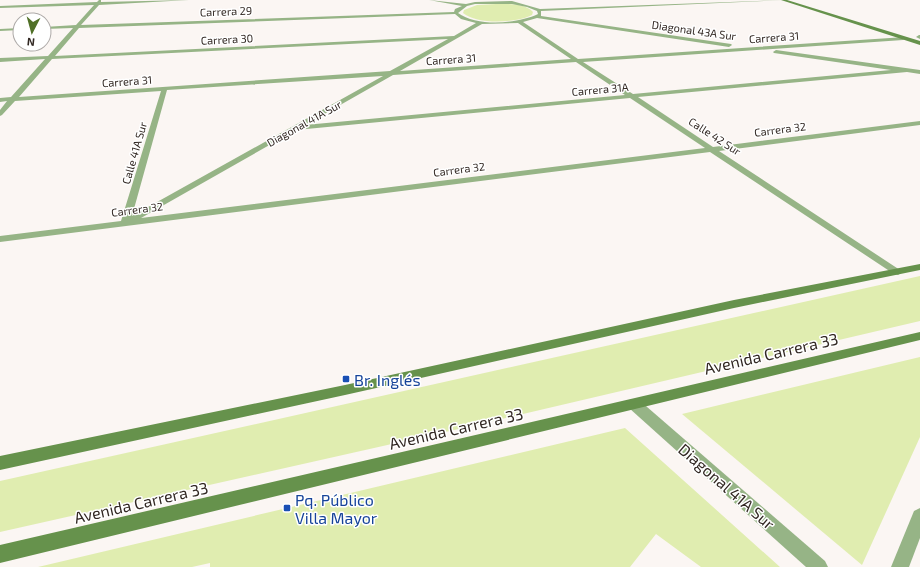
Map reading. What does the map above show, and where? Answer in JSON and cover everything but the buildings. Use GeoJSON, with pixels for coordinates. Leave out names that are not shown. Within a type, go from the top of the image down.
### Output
{"type":"FeatureCollection","features":[{"type":"Feature","properties":{"kind":"main road"},"geometry":{"type":"LineString","coordinates":[[783,0],[920,44]]}},
{"type":"Feature","properties":{"kind":"main road"},"geometry":{"type":"LineString","coordinates":[[799,0],[920,37]]}},
{"type":"Feature","properties":{"kind":"main road"},"geometry":{"type":"LineString","coordinates":[[0,463],[338,392],[734,304],[898,272],[920,266]]}},
{"type":"Feature","properties":{"kind":"main road","name":"Avenida Carrera 33"},"geometry":{"type":"LineString","coordinates":[[0,554],[920,336]]}},
{"type":"Feature","properties":{"kind":"street"},"geometry":{"type":"LineString","coordinates":[[0,7],[100,2],[187,0]]}},
{"type":"Feature","properties":{"kind":"street"},"geometry":{"type":"LineString","coordinates":[[431,0],[466,5]]}},
{"type":"Feature","properties":{"kind":"street"},"geometry":{"type":"LineString","coordinates":[[515,3],[520,0]]}},
{"type":"Feature","properties":{"kind":"street"},"geometry":{"type":"LineString","coordinates":[[538,10],[540,15],[537,17],[519,22],[482,22],[463,18],[456,12],[466,5],[484,1],[515,3],[538,10],[783,0]]}},
{"type":"Feature","properties":{"kind":"street"},"geometry":{"type":"LineString","coordinates":[[0,114],[100,2]]}},
{"type":"Feature","properties":{"kind":"street","name":"Carrera 29"},"geometry":{"type":"LineString","coordinates":[[52,28],[456,12]]}},
{"type":"Feature","properties":{"kind":"street","name":"Diagonal 43A Sur"},"geometry":{"type":"LineString","coordinates":[[537,17],[920,72]]}},
{"type":"Feature","properties":{"kind":"street","name":"Diagonal 41A Sur"},"geometry":{"type":"LineString","coordinates":[[125,223],[482,22]]}},
{"type":"Feature","properties":{"kind":"street","name":"Calle 42 Sur"},"geometry":{"type":"LineString","coordinates":[[519,22],[898,272]]}},
{"type":"Feature","properties":{"kind":"street"},"geometry":{"type":"LineString","coordinates":[[0,30],[12,29]]}},
{"type":"Feature","properties":{"kind":"street","name":"Carrera 30"},"geometry":{"type":"LineString","coordinates":[[0,60],[455,37]]}},
{"type":"Feature","properties":{"kind":"street","name":"Carrera 31"},"geometry":{"type":"LineString","coordinates":[[0,100],[903,38]]}},
{"type":"Feature","properties":{"kind":"street","name":"Carrera 31A"},"geometry":{"type":"LineString","coordinates":[[294,128],[908,70]]}},
{"type":"Feature","properties":{"kind":"street","name":"Calle 41A Sur"},"geometry":{"type":"LineString","coordinates":[[125,223],[165,88]]}},
{"type":"Feature","properties":{"kind":"street","name":"Carrera 32"},"geometry":{"type":"LineString","coordinates":[[0,239],[920,123]]}},
{"type":"Feature","properties":{"kind":"street","name":"Diagonal 41A Sur"},"geometry":{"type":"LineString","coordinates":[[634,404],[819,567]]}},
{"type":"Feature","properties":{"kind":"street"},"geometry":{"type":"LineString","coordinates":[[900,567],[920,516]]}},
{"type":"Feature","properties":{"kind":"green space"},"geometry":{"type":"Polygon","coordinates":[[[511,4],[526,7],[533,12],[532,15],[525,18],[497,22],[478,20],[463,13],[464,10],[477,5],[511,4]]]}},
{"type":"Feature","properties":{"kind":"green space"},"geometry":{"type":"Polygon","coordinates":[[[920,276],[920,321],[463,428],[0,532],[0,481],[920,276]]]}},
{"type":"Feature","properties":{"kind":"green space"},"geometry":{"type":"Polygon","coordinates":[[[920,357],[920,437],[862,565],[682,414],[920,357]]]}},
{"type":"Feature","properties":{"kind":"green space"},"geometry":{"type":"Polygon","coordinates":[[[625,428],[780,567],[701,567],[656,534],[630,567],[210,567],[210,563],[192,567],[38,567],[625,428]]]}},
{"type":"Feature","properties":{"kind":"place","name":"Br. Inglés"},"geometry":{"type":"Point","coordinates":[346,379]}},
{"type":"Feature","properties":{"kind":"place","name":"Pq. Público Villa Mayor"},"geometry":{"type":"Point","coordinates":[287,508]}}]}
